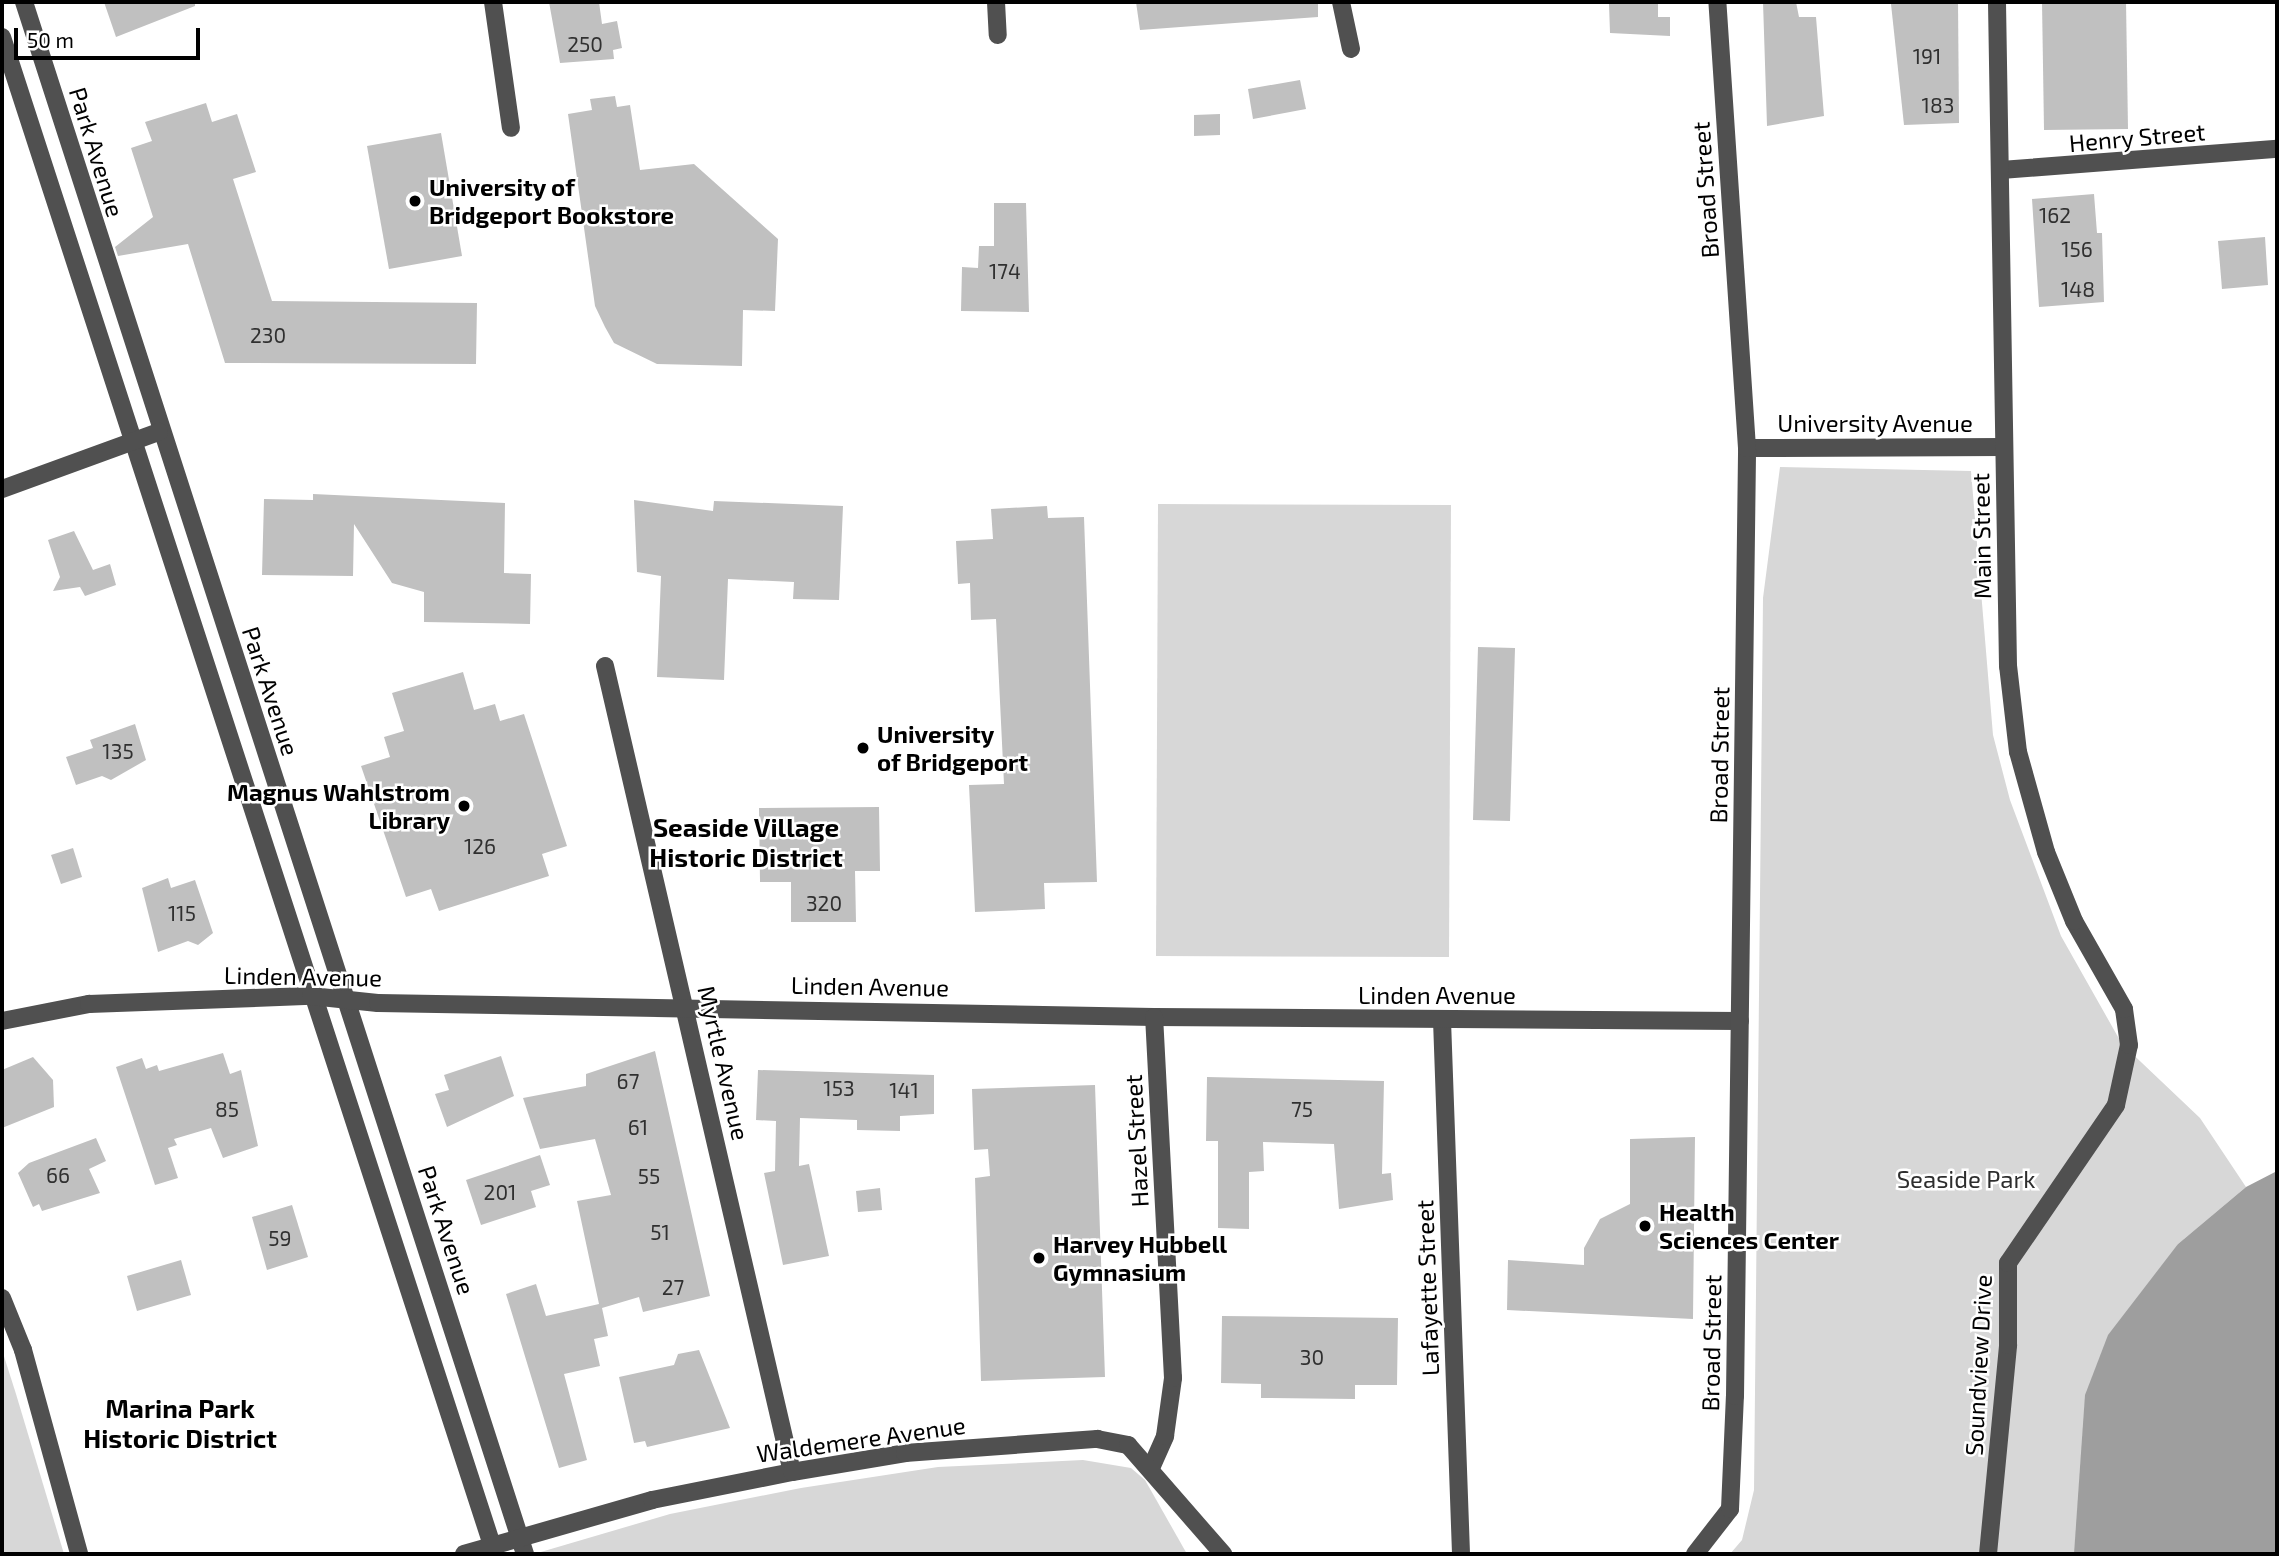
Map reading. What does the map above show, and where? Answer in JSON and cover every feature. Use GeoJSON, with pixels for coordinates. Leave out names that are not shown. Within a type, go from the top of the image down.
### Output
{"type":"FeatureCollection","features":[{"type":"Feature","properties":{"kind":"street","name":"Park Avenue"},"geometry":{"type":"LineString","coordinates":[[24,2],[159,432],[347,1000],[522,1547]]}},
{"type":"Feature","properties":{"kind":"street"},"geometry":{"type":"LineString","coordinates":[[493,2],[511,128]]}},
{"type":"Feature","properties":{"kind":"street"},"geometry":{"type":"LineString","coordinates":[[996,2],[998,35]]}},
{"type":"Feature","properties":{"kind":"street"},"geometry":{"type":"LineString","coordinates":[[1341,2],[1350,48]]}},
{"type":"Feature","properties":{"kind":"street","name":"Broad Street"},"geometry":{"type":"LineString","coordinates":[[1695,1554],[1730,1509],[1740,1021],[1747,448],[1717,2]]}},
{"type":"Feature","properties":{"kind":"street","name":"Main Street"},"geometry":{"type":"LineString","coordinates":[[1997,2],[2008,666],[2025,789],[2074,920],[2124,1009],[2129,1045]]}},
{"type":"Feature","properties":{"kind":"street"},"geometry":{"type":"LineString","coordinates":[[2,37],[311,996],[494,1551]]}},
{"type":"Feature","properties":{"kind":"street","name":"Henry Street"},"geometry":{"type":"LineString","coordinates":[[2001,170],[2277,149]]}},
{"type":"Feature","properties":{"kind":"street"},"geometry":{"type":"LineString","coordinates":[[2,489],[159,432]]}},
{"type":"Feature","properties":{"kind":"street","name":"University Avenue"},"geometry":{"type":"LineString","coordinates":[[1747,448],[2004,447]]}},
{"type":"Feature","properties":{"kind":"street","name":"Myrtle Avenue"},"geometry":{"type":"LineString","coordinates":[[605,666],[792,1472]]}},
{"type":"Feature","properties":{"kind":"street","name":"Linden Avenue"},"geometry":{"type":"LineString","coordinates":[[2,1021],[89,1004],[311,996],[347,1000],[1154,1017],[1740,1021]]}},
{"type":"Feature","properties":{"kind":"street","name":"Hazel Street"},"geometry":{"type":"LineString","coordinates":[[1150,1468],[1165,1436],[1173,1378],[1154,1017]]}},
{"type":"Feature","properties":{"kind":"street","name":"Lafayette Street"},"geometry":{"type":"LineString","coordinates":[[1443,1020],[1461,1554]]}},
{"type":"Feature","properties":{"kind":"street","name":"Soundview Drive"},"geometry":{"type":"LineString","coordinates":[[1988,1554],[2008,1345],[2008,1263],[2116,1105],[2129,1045]]}},
{"type":"Feature","properties":{"kind":"street"},"geometry":{"type":"LineString","coordinates":[[2,1298],[23,1350],[79,1554]]}},
{"type":"Feature","properties":{"kind":"street","name":"Waldemere Avenue"},"geometry":{"type":"LineString","coordinates":[[464,1554],[522,1547],[652,1500],[792,1472],[905,1453],[1097,1439],[1128,1446],[1223,1554]]}},
{"type":"Feature","properties":{"kind":"green space","name":"Seaside Park"},"geometry":{"type":"Polygon","coordinates":[[[1780,467],[1971,471],[1993,735],[2010,800],[2061,936],[2122,1044],[2200,1118],[2246,1187],[2178,1244],[2074,1554],[1730,1554],[1742,1540],[1754,1490],[1763,598],[1780,467]]]}},
{"type":"Feature","properties":{"kind":"green space"},"geometry":{"type":"Polygon","coordinates":[[[1158,504],[1451,505],[1449,957],[1156,956],[1158,504]]]}},
{"type":"Feature","properties":{"kind":"green space"},"geometry":{"type":"Polygon","coordinates":[[[2,1350],[16,1394],[64,1554],[2,1554],[2,1350]]]}},
{"type":"Feature","properties":{"kind":"green space"},"geometry":{"type":"Polygon","coordinates":[[[1083,1460],[1131,1468],[1145,1480],[1187,1554],[534,1554],[670,1514],[801,1488],[938,1467],[1083,1460]]]}},
{"type":"Feature","properties":{"kind":"shaded area"},"geometry":{"type":"Polygon","coordinates":[[[2277,1171],[2277,1554],[2074,1554],[2085,1395],[2108,1335],[2178,1244],[2246,1187],[2277,1171]]]}},
{"type":"Feature","properties":{"kind":"building"},"geometry":{"type":"Polygon","coordinates":[[[104,2],[195,2],[195,6],[116,37],[104,2]]]}},
{"type":"Feature","properties":{"kind":"building"},"geometry":{"type":"Polygon","coordinates":[[[549,2],[599,2],[602,24],[617,21],[622,48],[613,50],[614,59],[560,63],[549,2]]]}},
{"type":"Feature","properties":{"kind":"building"},"geometry":{"type":"Polygon","coordinates":[[[1136,2],[1318,2],[1318,17],[1140,30],[1136,2]]]}},
{"type":"Feature","properties":{"kind":"building"},"geometry":{"type":"Polygon","coordinates":[[[1763,2],[1796,2],[1799,17],[1816,17],[1824,116],[1767,126],[1763,2]]]}},
{"type":"Feature","properties":{"kind":"building"},"geometry":{"type":"Polygon","coordinates":[[[1958,2],[1959,123],[1904,125],[1891,4],[1958,2]]]}},
{"type":"Feature","properties":{"kind":"building"},"geometry":{"type":"Polygon","coordinates":[[[2042,2],[2126,2],[2128,129],[2044,130],[2042,2]]]}},
{"type":"Feature","properties":{"kind":"building"},"geometry":{"type":"Polygon","coordinates":[[[1658,3],[1658,17],[1670,17],[1670,36],[1610,33],[1609,4],[1658,3]]]}},
{"type":"Feature","properties":{"kind":"building"},"geometry":{"type":"Polygon","coordinates":[[[1300,80],[1306,109],[1253,119],[1248,89],[1300,80]]]}},
{"type":"Feature","properties":{"kind":"building"},"geometry":{"type":"Polygon","coordinates":[[[615,96],[617,107],[630,105],[640,170],[694,164],[778,239],[775,311],[743,310],[742,366],[657,364],[614,343],[595,306],[568,114],[592,110],[590,99],[615,96]]]}},
{"type":"Feature","properties":{"kind":"building"},"geometry":{"type":"Polygon","coordinates":[[[206,103],[212,122],[237,114],[256,172],[233,179],[272,301],[477,303],[476,364],[225,363],[188,244],[118,256],[115,247],[153,217],[131,148],[152,141],[145,122],[206,103]]]}},
{"type":"Feature","properties":{"kind":"building"},"geometry":{"type":"Polygon","coordinates":[[[1220,114],[1220,135],[1194,136],[1194,115],[1220,114]]]}},
{"type":"Feature","properties":{"kind":"building","name":"University of Bridgeport Bookstore"},"geometry":{"type":"Polygon","coordinates":[[[441,133],[462,256],[389,269],[367,146],[441,133]]]}},
{"type":"Feature","properties":{"kind":"building"},"geometry":{"type":"Polygon","coordinates":[[[2094,194],[2097,233],[2102,233],[2104,302],[2039,307],[2032,199],[2094,194]]]}},
{"type":"Feature","properties":{"kind":"building"},"geometry":{"type":"Polygon","coordinates":[[[994,203],[1026,203],[1029,312],[961,311],[962,267],[978,268],[979,246],[994,246],[994,203]]]}},
{"type":"Feature","properties":{"kind":"building"},"geometry":{"type":"Polygon","coordinates":[[[2265,237],[2268,285],[2222,289],[2218,241],[2265,237]]]}},
{"type":"Feature","properties":{"kind":"building"},"geometry":{"type":"Polygon","coordinates":[[[313,494],[505,503],[504,573],[531,574],[530,624],[424,622],[424,592],[392,583],[354,524],[353,576],[262,575],[264,499],[313,500],[313,494]]]}},
{"type":"Feature","properties":{"kind":"building"},"geometry":{"type":"Polygon","coordinates":[[[634,500],[713,511],[714,501],[843,506],[839,600],[793,599],[794,582],[728,579],[724,680],[657,677],[661,576],[637,572],[634,500]]]}},
{"type":"Feature","properties":{"kind":"building"},"geometry":{"type":"Polygon","coordinates":[[[1047,506],[1048,518],[1084,517],[1097,882],[1044,883],[1045,909],[975,912],[969,785],[1004,784],[996,619],[971,620],[970,583],[958,584],[956,541],[993,539],[991,509],[1047,506]]]}},
{"type":"Feature","properties":{"kind":"building"},"geometry":{"type":"Polygon","coordinates":[[[74,531],[93,570],[110,564],[116,585],[85,596],[80,587],[53,591],[60,577],[48,540],[74,531]]]}},
{"type":"Feature","properties":{"kind":"building"},"geometry":{"type":"Polygon","coordinates":[[[1478,647],[1515,648],[1510,821],[1473,820],[1478,647]]]}},
{"type":"Feature","properties":{"kind":"building","name":"Magnus Wahlstrom Library"},"geometry":{"type":"Polygon","coordinates":[[[463,672],[474,710],[495,704],[500,721],[524,714],[567,846],[542,854],[549,876],[439,911],[431,889],[406,897],[361,766],[390,757],[384,737],[404,731],[392,693],[463,672]]]}},
{"type":"Feature","properties":{"kind":"building"},"geometry":{"type":"Polygon","coordinates":[[[135,724],[146,760],[111,780],[102,776],[76,785],[66,757],[93,748],[90,740],[135,724]]]}},
{"type":"Feature","properties":{"kind":"building"},"geometry":{"type":"Polygon","coordinates":[[[879,807],[880,871],[855,871],[856,922],[791,922],[791,882],[760,882],[759,808],[879,807]]]}},
{"type":"Feature","properties":{"kind":"building"},"geometry":{"type":"Polygon","coordinates":[[[73,848],[82,877],[61,884],[51,855],[73,848]]]}},
{"type":"Feature","properties":{"kind":"building"},"geometry":{"type":"Polygon","coordinates":[[[168,878],[171,888],[195,880],[213,933],[198,945],[188,941],[158,952],[142,888],[168,878]]]}},
{"type":"Feature","properties":{"kind":"building"},"geometry":{"type":"Polygon","coordinates":[[[655,1051],[710,1296],[643,1312],[639,1297],[602,1308],[608,1336],[594,1339],[600,1366],[564,1374],[587,1460],[559,1468],[506,1294],[536,1284],[546,1316],[599,1304],[577,1201],[611,1195],[595,1139],[540,1149],[523,1098],[586,1086],[586,1074],[655,1051]]]}},
{"type":"Feature","properties":{"kind":"building"},"geometry":{"type":"Polygon","coordinates":[[[223,1053],[230,1074],[241,1070],[258,1146],[223,1158],[211,1128],[174,1139],[177,1145],[168,1148],[178,1178],[155,1185],[116,1067],[142,1058],[146,1069],[157,1065],[159,1071],[223,1053]]]}},
{"type":"Feature","properties":{"kind":"building"},"geometry":{"type":"Polygon","coordinates":[[[501,1056],[514,1096],[447,1127],[435,1094],[449,1090],[444,1075],[501,1056]]]}},
{"type":"Feature","properties":{"kind":"building"},"geometry":{"type":"Polygon","coordinates":[[[33,1057],[53,1080],[54,1107],[2,1128],[2,1070],[33,1057]]]}},
{"type":"Feature","properties":{"kind":"building"},"geometry":{"type":"Polygon","coordinates":[[[758,1070],[934,1075],[934,1114],[900,1116],[900,1131],[857,1130],[857,1120],[800,1118],[799,1166],[809,1164],[829,1256],[783,1265],[764,1173],[775,1171],[776,1121],[756,1120],[758,1070]]]}},
{"type":"Feature","properties":{"kind":"building"},"geometry":{"type":"Polygon","coordinates":[[[1207,1077],[1384,1081],[1382,1174],[1391,1173],[1393,1200],[1339,1209],[1334,1144],[1263,1142],[1264,1171],[1249,1172],[1249,1229],[1218,1228],[1218,1141],[1206,1141],[1207,1077]]]}},
{"type":"Feature","properties":{"kind":"building","name":"Harvey Hubbell Gymnasium"},"geometry":{"type":"Polygon","coordinates":[[[1095,1085],[1105,1377],[981,1381],[975,1178],[990,1176],[988,1149],[974,1150],[972,1089],[1095,1085]]]}},
{"type":"Feature","properties":{"kind":"building","name":"Health Sciences Center"},"geometry":{"type":"Polygon","coordinates":[[[1695,1137],[1693,1319],[1507,1310],[1508,1260],[1584,1265],[1584,1248],[1600,1219],[1630,1204],[1630,1139],[1695,1137]]]}},
{"type":"Feature","properties":{"kind":"building"},"geometry":{"type":"Polygon","coordinates":[[[96,1138],[106,1161],[89,1169],[100,1193],[42,1211],[39,1204],[33,1207],[18,1173],[29,1163],[96,1138]]]}},
{"type":"Feature","properties":{"kind":"building"},"geometry":{"type":"Polygon","coordinates":[[[540,1155],[550,1185],[531,1191],[536,1207],[481,1225],[466,1180],[540,1155]]]}},
{"type":"Feature","properties":{"kind":"building"},"geometry":{"type":"Polygon","coordinates":[[[880,1188],[882,1210],[858,1212],[856,1191],[880,1188]]]}},
{"type":"Feature","properties":{"kind":"building"},"geometry":{"type":"Polygon","coordinates":[[[292,1205],[308,1257],[267,1270],[252,1217],[292,1205]]]}},
{"type":"Feature","properties":{"kind":"building"},"geometry":{"type":"Polygon","coordinates":[[[181,1260],[191,1295],[137,1311],[127,1276],[181,1260]]]}},
{"type":"Feature","properties":{"kind":"building"},"geometry":{"type":"Polygon","coordinates":[[[1222,1316],[1398,1318],[1397,1385],[1355,1385],[1355,1399],[1261,1398],[1261,1384],[1221,1383],[1222,1316]]]}},
{"type":"Feature","properties":{"kind":"building"},"geometry":{"type":"Polygon","coordinates":[[[699,1350],[730,1428],[647,1447],[645,1441],[634,1443],[619,1377],[674,1365],[678,1354],[699,1350]]]}},
{"type":"Feature","properties":{"kind":"place","name":"University of Bridgeport Bookstore"},"geometry":{"type":"Point","coordinates":[415,201]}},
{"type":"Feature","properties":{"kind":"place","name":"University of Bridgeport"},"geometry":{"type":"Point","coordinates":[863,748]}},
{"type":"Feature","properties":{"kind":"place","name":"Magnus Wahlstrom Library"},"geometry":{"type":"Point","coordinates":[464,806]}},
{"type":"Feature","properties":{"kind":"place","name":"Health Sciences Center"},"geometry":{"type":"Point","coordinates":[1645,1226]}},
{"type":"Feature","properties":{"kind":"place","name":"Harvey Hubbell Gymnasium"},"geometry":{"type":"Point","coordinates":[1039,1258]}},
{"type":"Feature","properties":{"kind":"district","name":"Seaside Village Historic District"},"geometry":{"type":"Point","coordinates":[746,842]}},
{"type":"Feature","properties":{"kind":"district","name":"Marina Park Historic District"},"geometry":{"type":"Point","coordinates":[180,1423]}}]}
